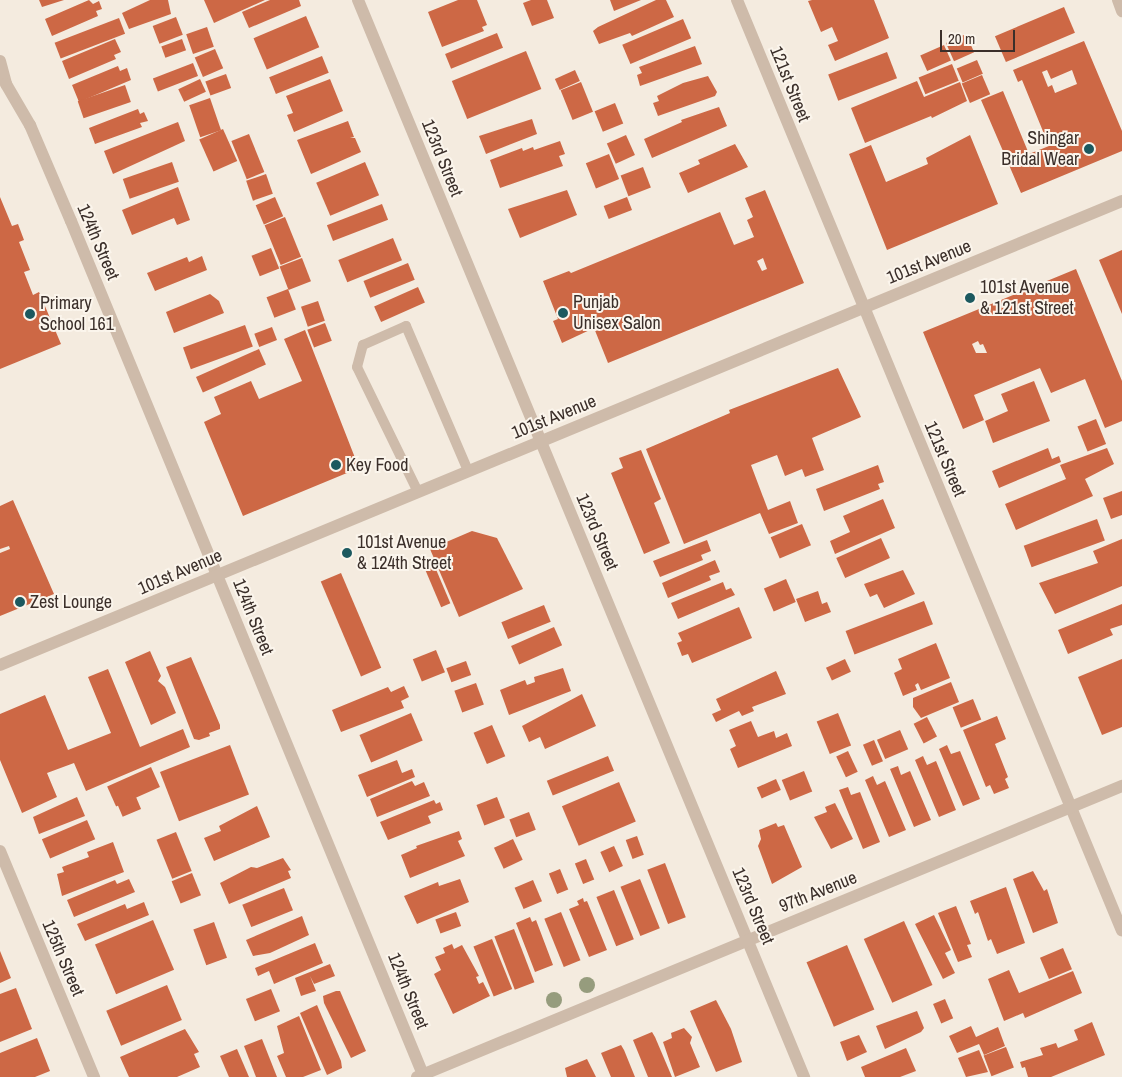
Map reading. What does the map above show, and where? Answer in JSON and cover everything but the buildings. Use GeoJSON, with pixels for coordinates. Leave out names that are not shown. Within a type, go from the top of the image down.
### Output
{"type":"FeatureCollection","features":[{"type":"Feature","properties":{"kind":"street","name":"123rd Street"},"geometry":{"type":"LineString","coordinates":[[358,0],[804,1077]]}},
{"type":"Feature","properties":{"kind":"street","name":"121st Street"},"geometry":{"type":"LineString","coordinates":[[736,0],[1122,931]]}},
{"type":"Feature","properties":{"kind":"street"},"geometry":{"type":"LineString","coordinates":[[1118,0],[1122,11]]}},
{"type":"Feature","properties":{"kind":"street","name":"124th Street"},"geometry":{"type":"LineString","coordinates":[[0,61],[6,84],[30,125],[71,220],[422,1076]]}},
{"type":"Feature","properties":{"kind":"street","name":"101st Avenue"},"geometry":{"type":"LineString","coordinates":[[0,665],[1122,201]]}},
{"type":"Feature","properties":{"kind":"street","name":"97th Avenue"},"geometry":{"type":"LineString","coordinates":[[422,1076],[1122,786]]}},
{"type":"Feature","properties":{"kind":"street","name":"125th Street"},"geometry":{"type":"LineString","coordinates":[[0,852],[94,1077]]}},
{"type":"Feature","properties":{"kind":"lane"},"geometry":{"type":"LineString","coordinates":[[418,492],[357,367],[363,344],[406,326],[468,471]]}},
{"type":"Feature","properties":{"kind":"place","name":"Shingar Bridal Wear"},"geometry":{"type":"Point","coordinates":[1089,149]}},
{"type":"Feature","properties":{"kind":"place","name":"101st Avenue & 121st Street"},"geometry":{"type":"Point","coordinates":[970,298]}},
{"type":"Feature","properties":{"kind":"place","name":"Punjab Unisex Salon"},"geometry":{"type":"Point","coordinates":[563,313]}},
{"type":"Feature","properties":{"kind":"place","name":"Primary School 161"},"geometry":{"type":"Point","coordinates":[30,314]}},
{"type":"Feature","properties":{"kind":"place","name":"Key Food"},"geometry":{"type":"Point","coordinates":[336,465]}},
{"type":"Feature","properties":{"kind":"place","name":"101st Avenue & 124th Street"},"geometry":{"type":"Point","coordinates":[347,553]}},
{"type":"Feature","properties":{"kind":"place","name":"Zest Lounge"},"geometry":{"type":"Point","coordinates":[20,602]}}]}
